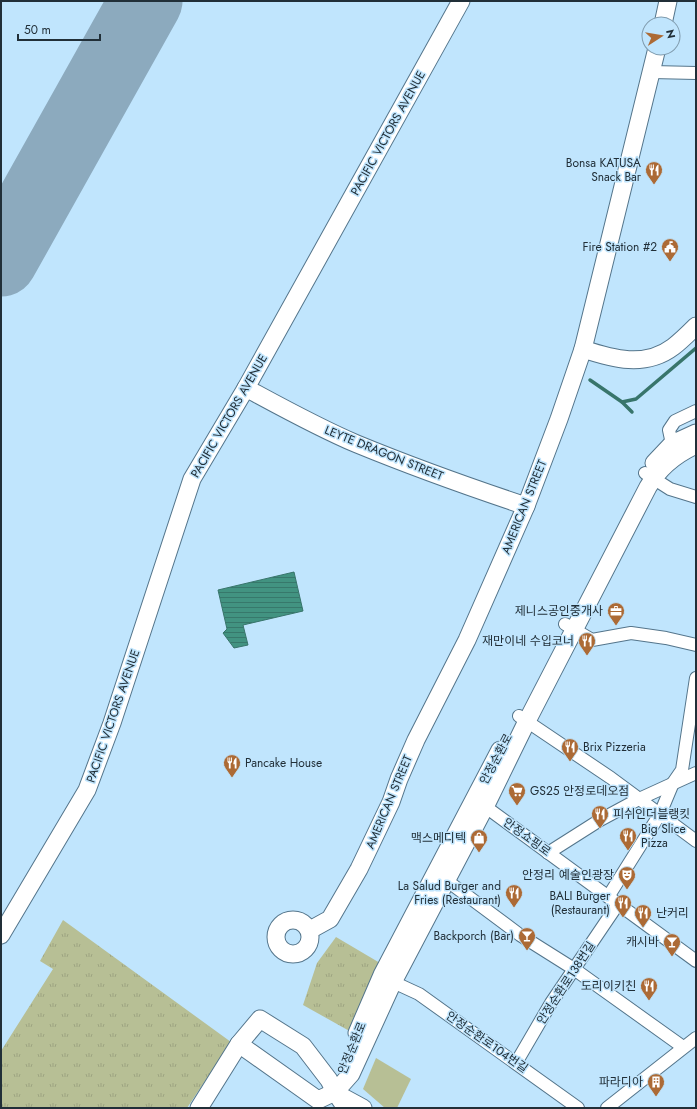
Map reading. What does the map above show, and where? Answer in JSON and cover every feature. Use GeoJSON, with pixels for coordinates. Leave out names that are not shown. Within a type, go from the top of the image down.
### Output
{"type":"FeatureCollection","features":[{"type":"Feature","properties":{"kind":"main road","name":"PACIFIC VICTORS AVENUE"},"geometry":{"type":"LineString","coordinates":[[1,935],[87,790],[112,723],[192,480],[246,388],[461,1]]}},
{"type":"Feature","properties":{"kind":"main road"},"geometry":{"type":"LineString","coordinates":[[665,16],[668,1]]}},
{"type":"Feature","properties":{"kind":"main road","name":"AMERICAN STREET"},"geometry":{"type":"LineString","coordinates":[[310,930],[330,919],[359,869],[391,802],[416,740],[467,640],[526,506],[583,349],[655,56]]}},
{"type":"Feature","properties":{"kind":"main road"},"geometry":{"type":"LineString","coordinates":[[583,349],[621,360],[649,359],[659,356],[672,348],[696,326]]}},
{"type":"Feature","properties":{"kind":"main road","name":"LEYTE DRAGON STREET"},"geometry":{"type":"LineString","coordinates":[[246,388],[297,416],[356,444],[526,506]]}},
{"type":"Feature","properties":{"kind":"main road","name":"안정순환로"},"geometry":{"type":"LineString","coordinates":[[649,476],[659,456],[672,444],[696,433]]}},
{"type":"Feature","properties":{"kind":"main road","name":"안정순환로"},"geometry":{"type":"LineString","coordinates":[[335,1092],[352,1074],[393,982],[446,880],[480,803],[570,627],[631,494],[649,476],[689,448],[696,445]]}},
{"type":"Feature","properties":{"kind":"main road","name":"안정순환로"},"geometry":{"type":"LineString","coordinates":[[328,1108],[341,1072],[382,975],[436,874],[480,803]]}},
{"type":"Feature","properties":{"kind":"main road"},"geometry":{"type":"LineString","coordinates":[[199,1108],[240,1044],[260,1018],[303,1046],[329,1080],[346,1108]]}},
{"type":"Feature","properties":{"kind":"main road"},"geometry":{"type":"LineString","coordinates":[[240,1044],[318,1100],[335,1092]]}},
{"type":"Feature","properties":{"kind":"main road"},"geometry":{"type":"LineString","coordinates":[[335,1092],[363,1108]]}},
{"type":"Feature","properties":{"kind":"street"},"geometry":{"type":"LineString","coordinates":[[652,72],[696,73]]}},
{"type":"Feature","properties":{"kind":"street"},"geometry":{"type":"LineString","coordinates":[[672,444],[669,430],[675,421],[696,411]]}},
{"type":"Feature","properties":{"kind":"street"},"geometry":{"type":"LineString","coordinates":[[649,476],[670,489],[696,497]]}},
{"type":"Feature","properties":{"kind":"street"},"geometry":{"type":"LineString","coordinates":[[570,627],[592,640],[631,633],[666,638],[696,645]]}},
{"type":"Feature","properties":{"kind":"street"},"geometry":{"type":"LineString","coordinates":[[608,897],[660,814],[672,783],[682,770],[696,678]]}},
{"type":"Feature","properties":{"kind":"street"},"geometry":{"type":"LineString","coordinates":[[523,718],[639,799],[696,841]]}},
{"type":"Feature","properties":{"kind":"street"},"geometry":{"type":"LineString","coordinates":[[548,853],[600,820],[639,799],[696,773]]}},
{"type":"Feature","properties":{"kind":"street","name":"안정쇼핑로"},"geometry":{"type":"LineString","coordinates":[[480,803],[696,961]]}},
{"type":"Feature","properties":{"kind":"street"},"geometry":{"type":"LineString","coordinates":[[446,880],[520,935],[574,969],[683,1047]]}},
{"type":"Feature","properties":{"kind":"street","name":"안정순환로138번길"},"geometry":{"type":"LineString","coordinates":[[516,1062],[551,1003],[618,904]]}},
{"type":"Feature","properties":{"kind":"street","name":"안정순환로104번길"},"geometry":{"type":"LineString","coordinates":[[393,982],[419,994],[516,1062],[578,1108]]}},
{"type":"Feature","properties":{"kind":"street"},"geometry":{"type":"LineString","coordinates":[[606,1108],[696,1038]]}},
{"type":"Feature","properties":{"kind":"green space"},"geometry":{"type":"Polygon","coordinates":[[[63,920],[231,1042],[187,1108],[1,1108],[1,1051],[53,969],[40,961],[63,920]]]}},
{"type":"Feature","properties":{"kind":"green space"},"geometry":{"type":"Polygon","coordinates":[[[336,937],[380,963],[353,1033],[303,1005],[317,963],[336,937]]]}},
{"type":"Feature","properties":{"kind":"green space"},"geometry":{"type":"Polygon","coordinates":[[[376,1058],[411,1079],[397,1108],[385,1108],[363,1089],[376,1058]]]}},
{"type":"Feature","properties":{"kind":"shaded area"},"geometry":{"type":"Polygon","coordinates":[[[294,572],[303,611],[243,625],[248,645],[234,648],[223,633],[227,629],[218,590],[294,572]]]}},
{"type":"Feature","properties":{"kind":"waterway"},"geometry":{"type":"LineString","coordinates":[[622,402],[636,399],[696,348]]}},
{"type":"Feature","properties":{"kind":"waterway"},"geometry":{"type":"LineString","coordinates":[[590,380],[622,402],[632,412]]}},
{"type":"Feature","properties":{"kind":"runway"},"geometry":{"type":"LineString","coordinates":[[1,260],[146,1]]}},
{"type":"Feature","properties":{"kind":"place","name":"Bonsa KATUSA Snack Bar"},"geometry":{"type":"Point","coordinates":[654,185]}},
{"type":"Feature","properties":{"kind":"place","name":"Fire Station #2"},"geometry":{"type":"Point","coordinates":[670,262]}},
{"type":"Feature","properties":{"kind":"place","name":"제니스공인중개사"},"geometry":{"type":"Point","coordinates":[616,626]}},
{"type":"Feature","properties":{"kind":"place","name":"재만이네 수입코너"},"geometry":{"type":"Point","coordinates":[587,656]}},
{"type":"Feature","properties":{"kind":"place","name":"Brix Pizzeria"},"geometry":{"type":"Point","coordinates":[570,762]}},
{"type":"Feature","properties":{"kind":"place","name":"Pancake House"},"geometry":{"type":"Point","coordinates":[232,778]}},
{"type":"Feature","properties":{"kind":"place","name":"GS25 안정로데오점"},"geometry":{"type":"Point","coordinates":[517,806]}},
{"type":"Feature","properties":{"kind":"place","name":"피쉬인더블랭킷"},"geometry":{"type":"Point","coordinates":[600,829]}},
{"type":"Feature","properties":{"kind":"place","name":"Big Slice Pizza"},"geometry":{"type":"Point","coordinates":[628,851]}},
{"type":"Feature","properties":{"kind":"place","name":"맥스메디텍"},"geometry":{"type":"Point","coordinates":[479,853]}},
{"type":"Feature","properties":{"kind":"place","name":"안정리 예술인광장"},"geometry":{"type":"Point","coordinates":[627,890]}},
{"type":"Feature","properties":{"kind":"place","name":"La Salud Burger and Fries (Restaurant)"},"geometry":{"type":"Point","coordinates":[514,908]}},
{"type":"Feature","properties":{"kind":"place","name":"BALI Burger (Restaurant)"},"geometry":{"type":"Point","coordinates":[623,918]}},
{"type":"Feature","properties":{"kind":"place","name":"난커리"},"geometry":{"type":"Point","coordinates":[643,928]}},
{"type":"Feature","properties":{"kind":"place","name":"Backporch (Bar)"},"geometry":{"type":"Point","coordinates":[527,951]}},
{"type":"Feature","properties":{"kind":"place","name":"캐시바"},"geometry":{"type":"Point","coordinates":[672,957]}},
{"type":"Feature","properties":{"kind":"place","name":"도리이키친"},"geometry":{"type":"Point","coordinates":[649,1001]}},
{"type":"Feature","properties":{"kind":"place","name":"파라디아"},"geometry":{"type":"Point","coordinates":[656,1097]}}]}
